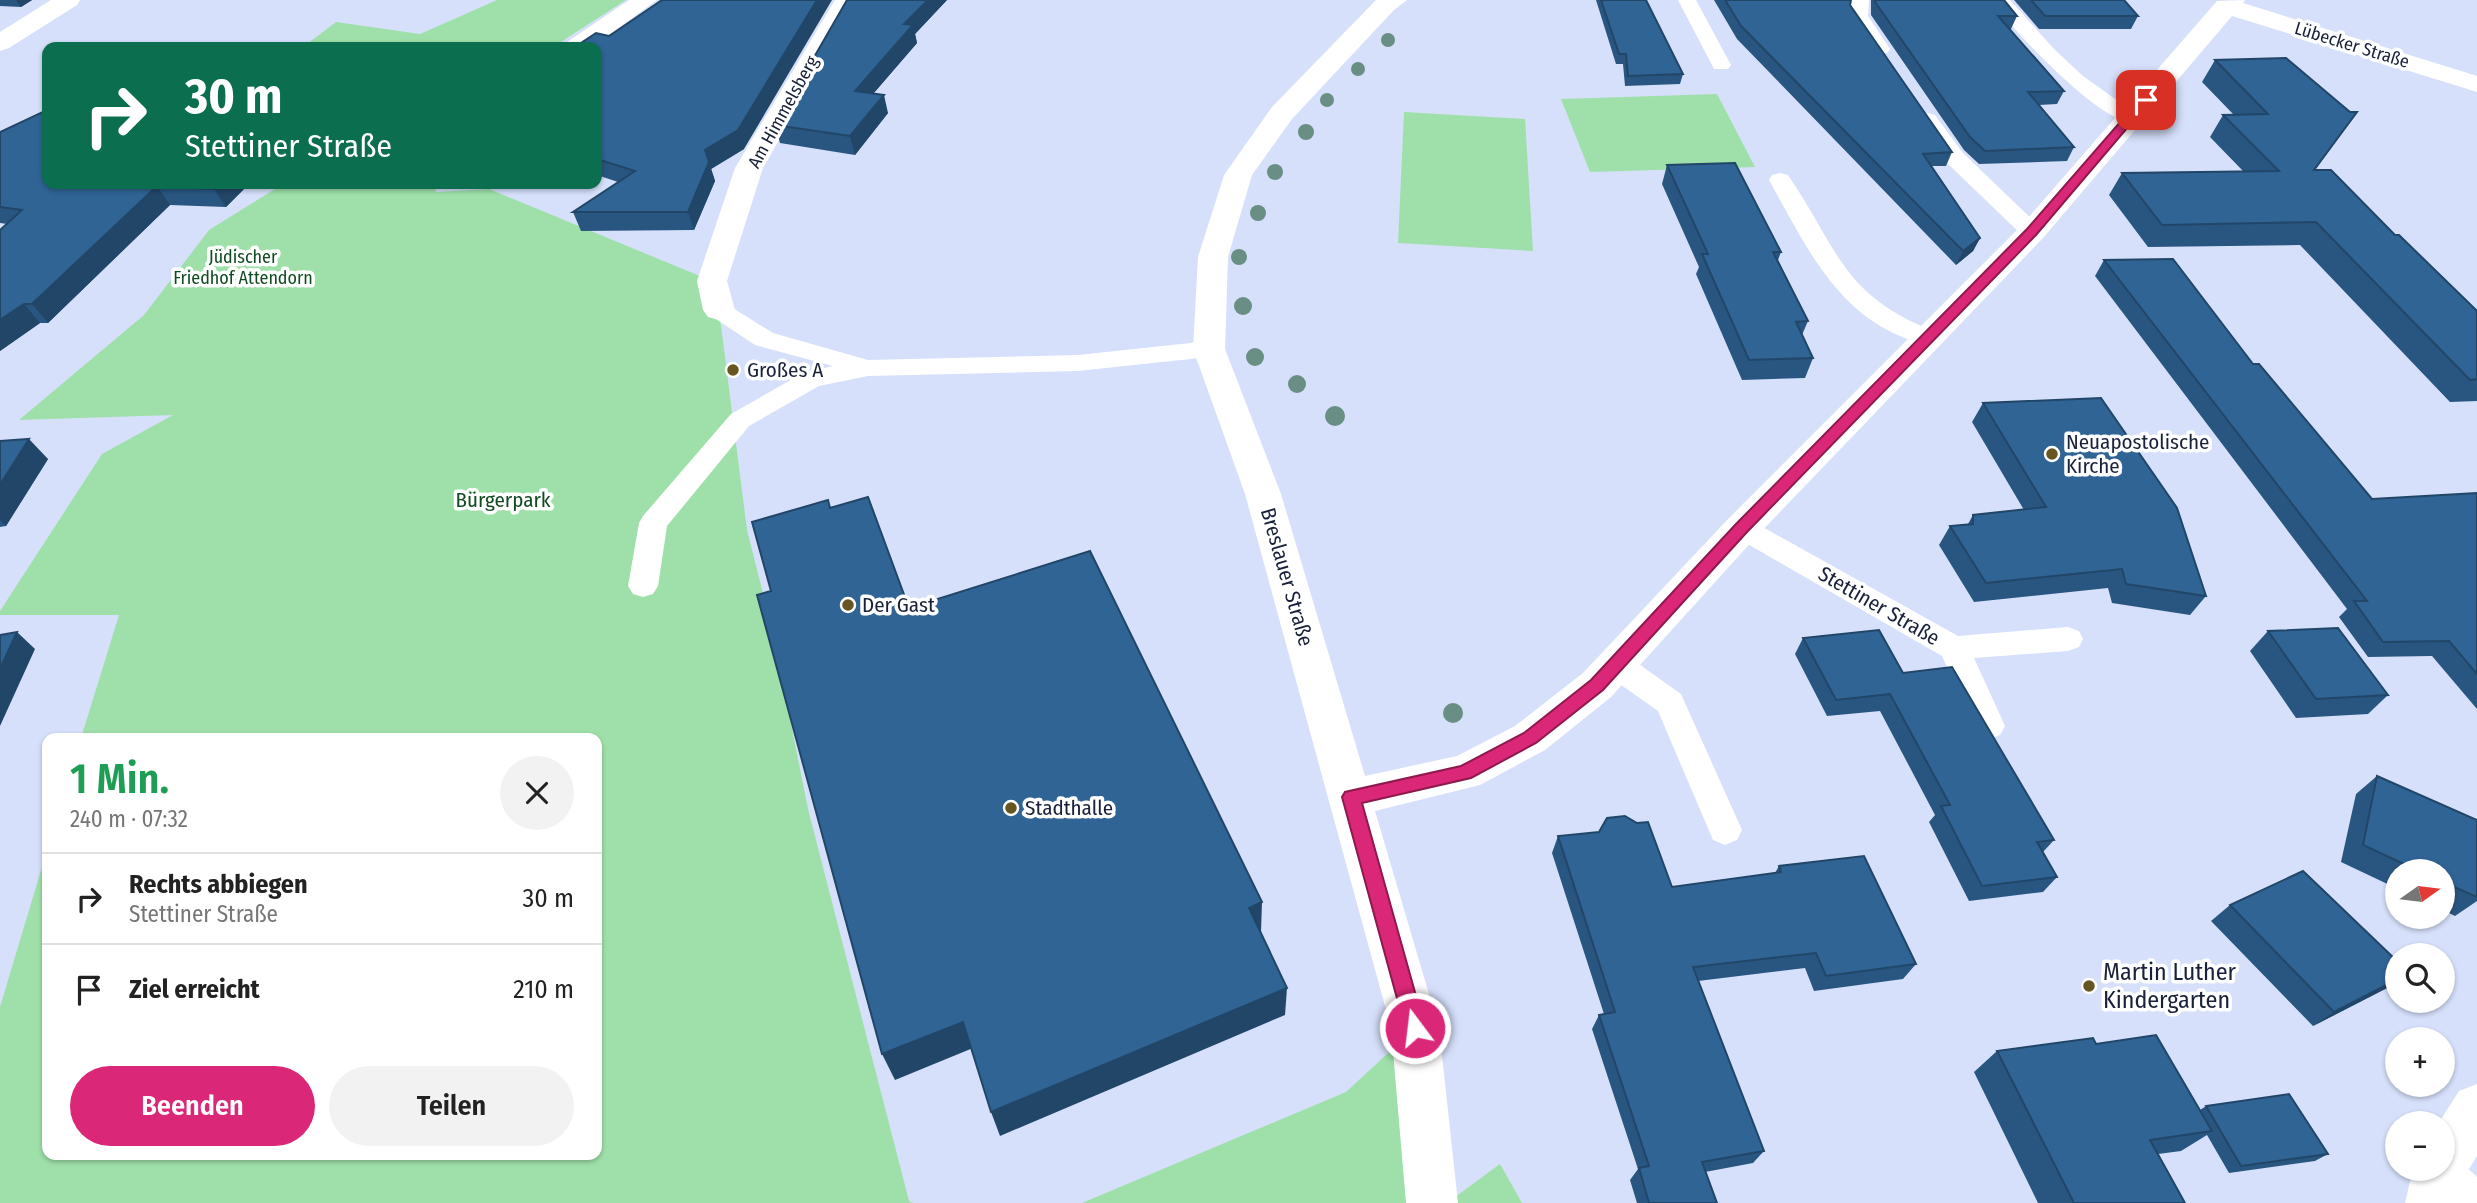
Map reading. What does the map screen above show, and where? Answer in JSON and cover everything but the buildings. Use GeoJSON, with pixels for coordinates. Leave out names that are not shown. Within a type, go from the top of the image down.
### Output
{"type":"FeatureCollection","features":[{"type":"Feature","properties":{"kind":"street"},"geometry":{"type":"LineString","coordinates":[[0,43],[68,0]]}},
{"type":"Feature","properties":{"kind":"street"},"geometry":{"type":"LineString","coordinates":[[583,42],[645,0]]}},
{"type":"Feature","properties":{"kind":"street","name":"Am Himmelsberg"},"geometry":{"type":"LineString","coordinates":[[719,310],[712,281],[750,168],[847,0]]}},
{"type":"Feature","properties":{"kind":"street","name":"Breslauer Straße"},"geometry":{"type":"LineString","coordinates":[[1384,2],[1282,113],[1238,175],[1213,257],[1209,349],[1263,494],[1415,1028],[1432,1203]]}},
{"type":"Feature","properties":{"kind":"street"},"geometry":{"type":"LineString","coordinates":[[1351,797],[1465,772],[1530,738],[1618,666],[1680,593],[1742,528],[2032,232],[2230,3]]}},
{"type":"Feature","properties":{"kind":"street","name":"Lübecker Straße"},"geometry":{"type":"LineString","coordinates":[[2230,3],[2477,84]]}},
{"type":"Feature","properties":{"kind":"street"},"geometry":{"type":"LineString","coordinates":[[2455,1144],[2477,1109]]}},
{"type":"Feature","properties":{"kind":"street"},"geometry":{"type":"LineString","coordinates":[[2431,1203],[2437,1181]]}},
{"type":"Feature","properties":{"kind":"lane"},"geometry":{"type":"LineString","coordinates":[[1688,0],[1721,65]]}},
{"type":"Feature","properties":{"kind":"lane"},"geometry":{"type":"LineString","coordinates":[[1860,0],[1858,16],[1895,71]]}},
{"type":"Feature","properties":{"kind":"lane"},"geometry":{"type":"LineString","coordinates":[[2000,0],[2047,53],[2076,80],[2129,118]]}},
{"type":"Feature","properties":{"kind":"lane"},"geometry":{"type":"LineString","coordinates":[[1917,103],[1954,157],[2032,232]]}},
{"type":"Feature","properties":{"kind":"lane"},"geometry":{"type":"LineString","coordinates":[[1780,180],[1834,274],[1854,296],[1885,319],[1927,338]]}},
{"type":"Feature","properties":{"kind":"lane"},"geometry":{"type":"LineString","coordinates":[[719,310],[764,339],[868,368]]}},
{"type":"Feature","properties":{"kind":"lane"},"geometry":{"type":"LineString","coordinates":[[643,586],[653,523],[740,420],[812,379],[868,368],[1078,363],[1209,349]]}},
{"type":"Feature","properties":{"kind":"lane","name":"Stettiner Straße"},"geometry":{"type":"LineString","coordinates":[[1742,528],[1954,648],[2068,639]]}},
{"type":"Feature","properties":{"kind":"lane"},"geometry":{"type":"LineString","coordinates":[[1954,648],[1989,726]]}},
{"type":"Feature","properties":{"kind":"lane"},"geometry":{"type":"LineString","coordinates":[[1618,666],[1670,703],[1725,830]]}},
{"type":"Feature","properties":{"kind":"lane"},"geometry":{"type":"LineString","coordinates":[[2452,1181],[2474,1203]]}},
{"type":"Feature","properties":{"kind":"green space"},"geometry":{"type":"Polygon","coordinates":[[[497,0],[626,0],[561,42],[310,42],[336,22],[420,34],[497,0]]]}},
{"type":"Feature","properties":{"kind":"green space"},"geometry":{"type":"Polygon","coordinates":[[[1717,94],[1755,167],[1590,172],[1561,99],[1717,94]]]}},
{"type":"Feature","properties":{"kind":"green space"},"geometry":{"type":"Polygon","coordinates":[[[1404,112],[1525,119],[1533,251],[1398,243],[1404,112]]]}},
{"type":"Feature","properties":{"kind":"green space","name":"Bürgerpark"},"geometry":{"type":"Polygon","coordinates":[[[275,189],[436,189],[436,192],[489,189],[712,281],[719,310],[747,530],[772,629],[808,809],[909,1201],[913,1203],[0,1203],[0,1007],[42,867],[42,1160],[602,1160],[602,733],[83,733],[119,615],[0,615],[0,611],[102,454],[173,415],[19,420],[144,315],[209,230],[275,189]]]}},
{"type":"Feature","properties":{"kind":"green space"},"geometry":{"type":"Polygon","coordinates":[[[1415,1028],[1418,1203],[1082,1203],[1346,1092],[1415,1028]]]}},
{"type":"Feature","properties":{"kind":"green space"},"geometry":{"type":"Polygon","coordinates":[[[1500,1164],[1522,1203],[1447,1203],[1500,1164]]]}},
{"type":"Feature","properties":{"kind":"place","name":"Großes A"},"geometry":{"type":"Point","coordinates":[733,370]}},
{"type":"Feature","properties":{"kind":"place","name":"Neuapostolische Kirche"},"geometry":{"type":"Point","coordinates":[2052,454]}},
{"type":"Feature","properties":{"kind":"place","name":"Der Gast"},"geometry":{"type":"Point","coordinates":[848,605]}},
{"type":"Feature","properties":{"kind":"place","name":"Stadthalle"},"geometry":{"type":"Point","coordinates":[1011,808]}},
{"type":"Feature","properties":{"kind":"place","name":"Martin Luther Kindergarten"},"geometry":{"type":"Point","coordinates":[2089,986]}},
{"type":"Feature","properties":{"kind":"route"},"geometry":{"type":"LineString","coordinates":[[1415,1028],[1351,797],[1465,772],[1530,738],[1597,685],[1618,666],[1680,593],[1742,528],[2032,232],[2146,100]]}},
{"type":"Feature","properties":{"kind":"park label","name":"Jüdischer Friedhof Attendorn"},"geometry":{"type":"Point","coordinates":[243,267]}}]}
